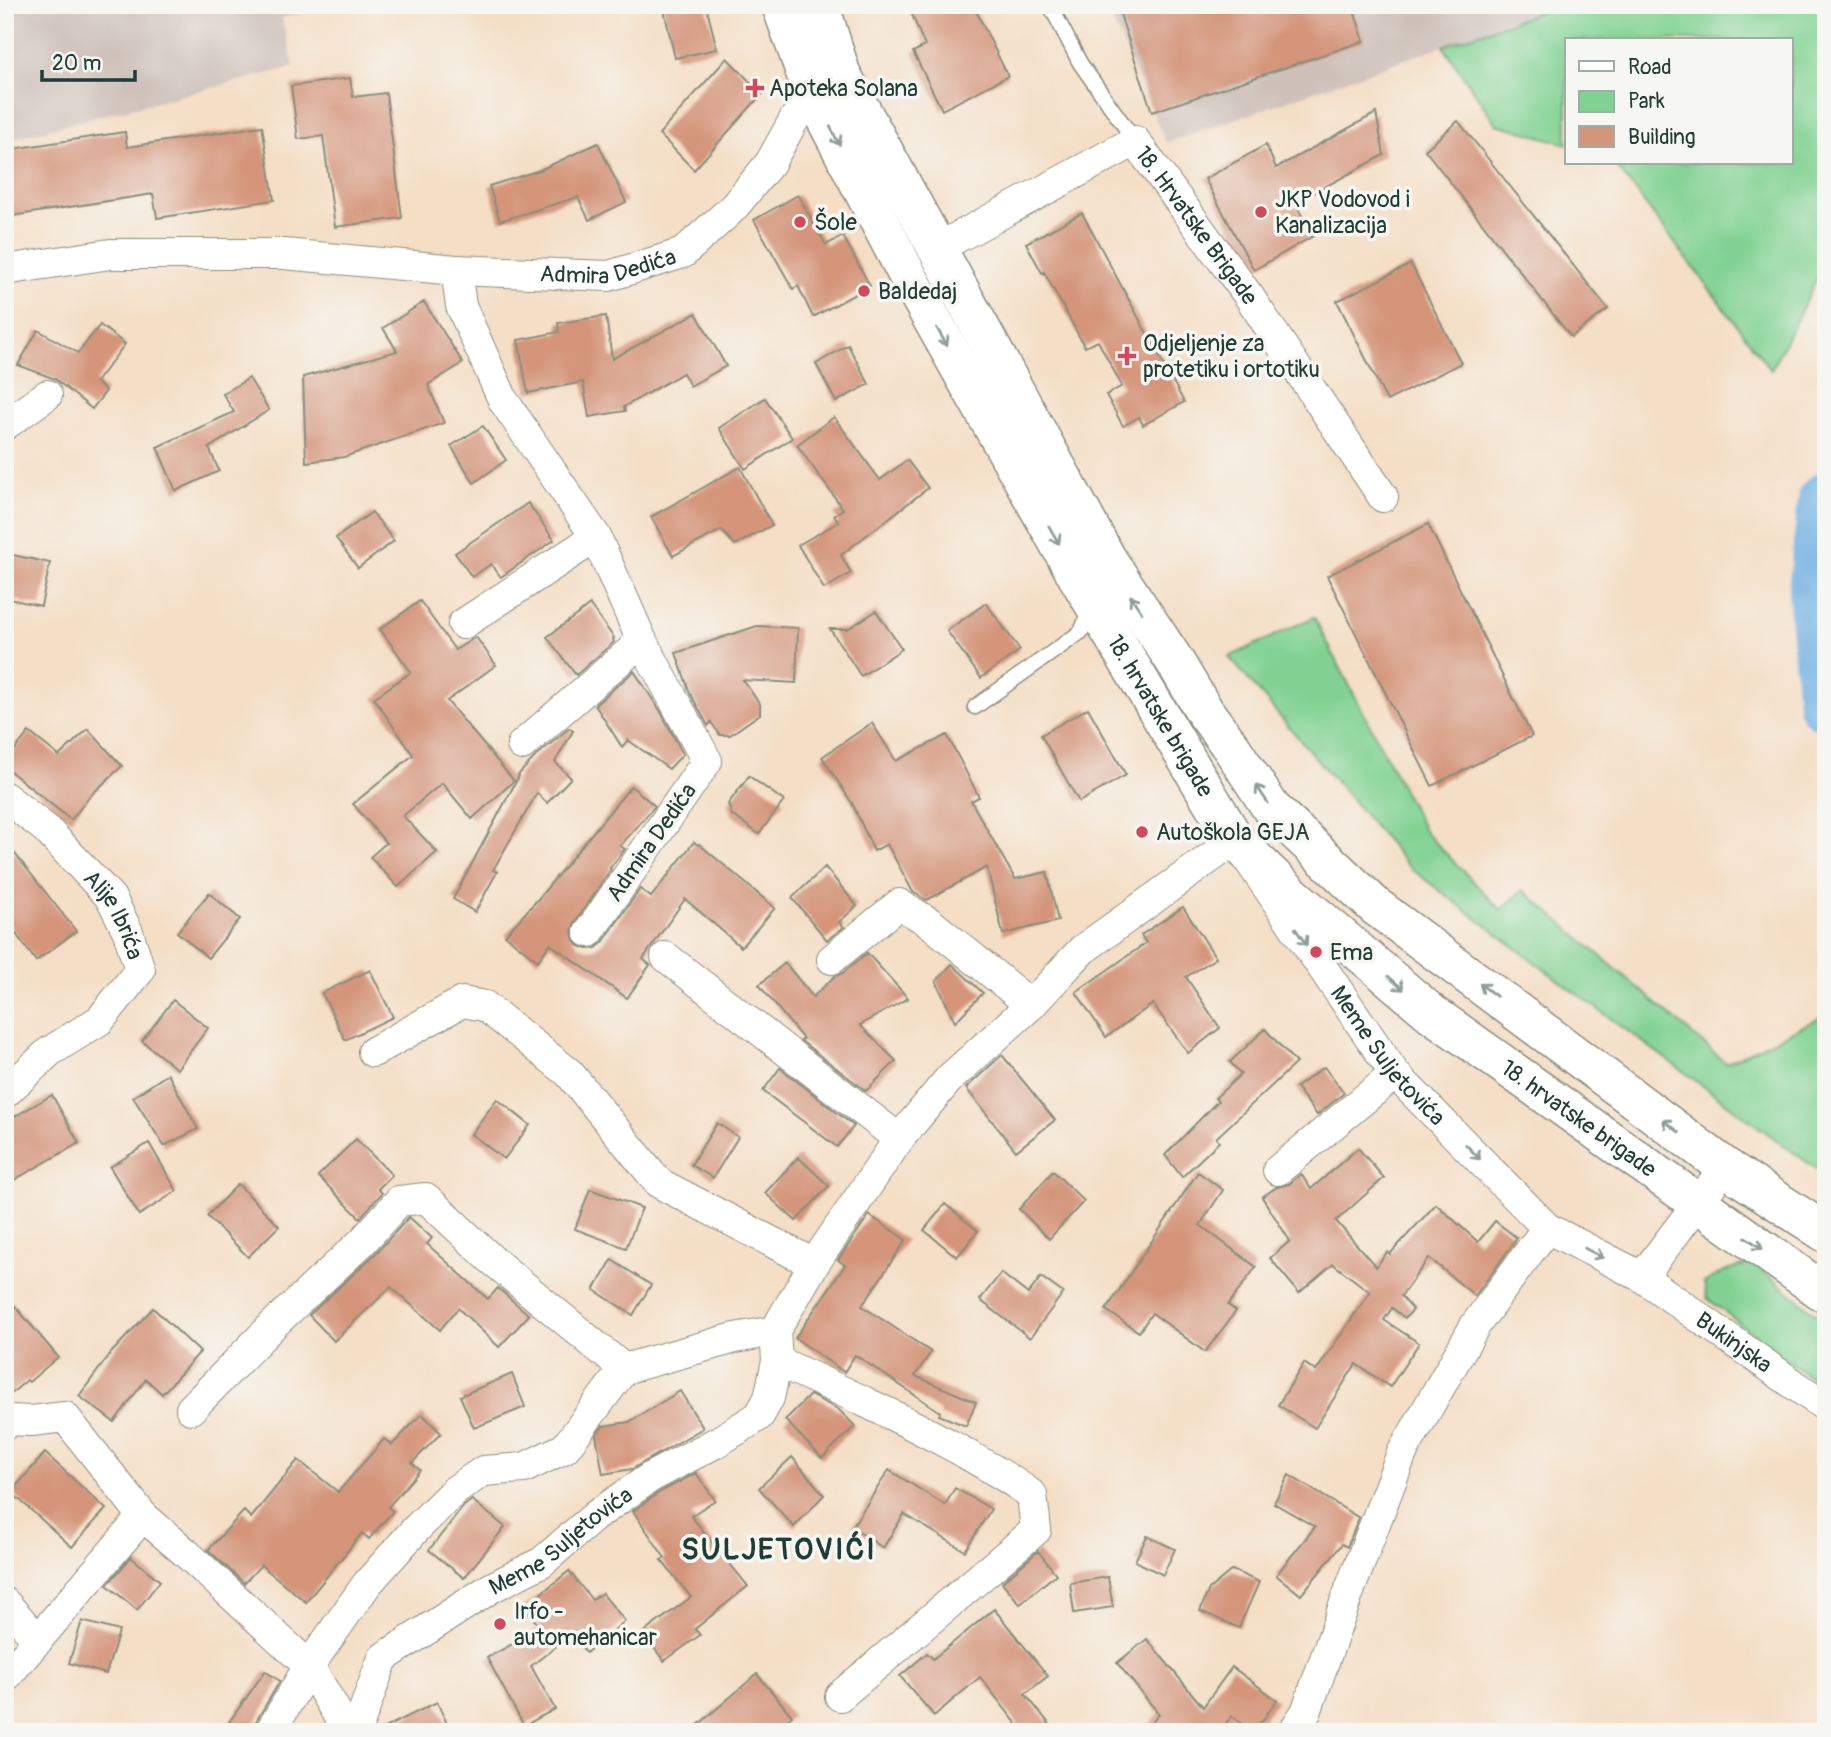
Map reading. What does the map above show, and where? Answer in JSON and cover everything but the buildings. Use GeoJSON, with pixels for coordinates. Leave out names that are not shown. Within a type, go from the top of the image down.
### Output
{"type":"FeatureCollection","features":[{"type":"Feature","properties":{"kind":"main road","name":"18. hrvatske brigade"},"geometry":{"type":"LineString","coordinates":[[781,5],[827,85],[936,249],[1107,559],[1205,712],[1271,808],[1375,906],[1725,1167],[1826,1233]]}},
{"type":"Feature","properties":{"kind":"main road","name":"18. hrvatske brigade"},"geometry":{"type":"LineString","coordinates":[[820,5],[827,85],[910,280],[1070,564],[1235,840],[1291,894],[1431,1013],[1826,1294]]}},
{"type":"Feature","properties":{"kind":"street","name":"Admira Dedića"},"geometry":{"type":"LineString","coordinates":[[5,270],[110,254],[284,254],[456,270],[609,276],[683,253],[733,208],[770,163],[796,118],[827,85]]}},
{"type":"Feature","properties":{"kind":"street","name":"18. Hrvatske Brigade"},"geometry":{"type":"LineString","coordinates":[[936,249],[1135,141],[1248,295],[1383,497]]}},
{"type":"Feature","properties":{"kind":"street","name":"Admira Dedića"},"geometry":{"type":"LineString","coordinates":[[456,270],[461,306],[503,400],[596,537],[642,640],[707,761],[589,932]]}},
{"type":"Feature","properties":{"kind":"street"},"geometry":{"type":"LineString","coordinates":[[5,425],[47,395]]}},
{"type":"Feature","properties":{"kind":"street"},"geometry":{"type":"LineString","coordinates":[[463,624],[596,537]]}},
{"type":"Feature","properties":{"kind":"street"},"geometry":{"type":"LineString","coordinates":[[522,745],[642,640]]}},
{"type":"Feature","properties":{"kind":"street","name":"Alije Ibrića"},"geometry":{"type":"LineString","coordinates":[[5,797],[46,830],[111,898],[128,932],[140,970],[100,1020],[49,1052],[5,1093]]}},
{"type":"Feature","properties":{"kind":"street"},"geometry":{"type":"LineString","coordinates":[[270,1732],[309,1666],[367,1584],[453,1492],[483,1471],[524,1468],[565,1448],[624,1369],[735,1338],[775,1331],[814,1264],[899,1139],[948,1079],[1031,1004],[1082,950],[1235,840]]}},
{"type":"Feature","properties":{"kind":"street","name":"Meme Suljetovića"},"geometry":{"type":"LineString","coordinates":[[1235,840],[1395,1074],[1546,1228],[1642,1277]]}},
{"type":"Feature","properties":{"kind":"street"},"geometry":{"type":"LineString","coordinates":[[832,959],[899,904],[929,922],[1031,1004]]}},
{"type":"Feature","properties":{"kind":"street"},"geometry":{"type":"LineString","coordinates":[[666,957],[899,1139]]}},
{"type":"Feature","properties":{"kind":"street"},"geometry":{"type":"LineString","coordinates":[[373,1052],[462,1002],[485,1006],[569,1073],[659,1183],[814,1264]]}},
{"type":"Feature","properties":{"kind":"street"},"geometry":{"type":"LineString","coordinates":[[1278,1170],[1395,1074]]}},
{"type":"Feature","properties":{"kind":"street"},"geometry":{"type":"LineString","coordinates":[[1642,1277],[1725,1167]]}},
{"type":"Feature","properties":{"kind":"street"},"geometry":{"type":"LineString","coordinates":[[191,1409],[274,1324],[363,1241],[400,1201],[426,1198],[491,1259],[624,1369]]}},
{"type":"Feature","properties":{"kind":"street"},"geometry":{"type":"LineString","coordinates":[[1293,1732],[1306,1712],[1402,1453],[1476,1324],[1546,1228]]}},
{"type":"Feature","properties":{"kind":"street","name":"Bukinjska"},"geometry":{"type":"LineString","coordinates":[[1642,1277],[1826,1407]]}},
{"type":"Feature","properties":{"kind":"street","name":"Meme Suljetovića"},"geometry":{"type":"LineString","coordinates":[[356,1732],[383,1658],[491,1588],[542,1562],[595,1516],[652,1477],[759,1416],[769,1398],[777,1361],[775,1331]]}},
{"type":"Feature","properties":{"kind":"street"},"geometry":{"type":"LineString","coordinates":[[777,1361],[929,1433],[1008,1477],[1031,1495],[1037,1530],[840,1696]]}},
{"type":"Feature","properties":{"kind":"street"},"geometry":{"type":"LineString","coordinates":[[5,1424],[10,1420],[31,1421],[65,1417],[143,1516],[309,1666],[348,1732]]}},
{"type":"Feature","properties":{"kind":"street"},"geometry":{"type":"LineString","coordinates":[[5,1678],[143,1516]]}},
{"type":"Feature","properties":{"kind":"street"},"geometry":{"type":"LineString","coordinates":[[5,1603],[38,1640]]}},
{"type":"Feature","properties":{"kind":"lane"},"geometry":{"type":"LineString","coordinates":[[1050,5],[1080,63],[1135,141]]}},
{"type":"Feature","properties":{"kind":"lane"},"geometry":{"type":"LineString","coordinates":[[975,707],[1081,632],[1094,601]]}},
{"type":"Feature","properties":{"kind":"shaded area"},"geometry":{"type":"Polygon","coordinates":[[[5,5],[333,5],[282,18],[294,67],[5,140],[5,5]]]}},
{"type":"Feature","properties":{"kind":"shaded area"},"geometry":{"type":"Polygon","coordinates":[[[1106,5],[1560,5],[1166,143],[1106,5]]]}},
{"type":"Feature","properties":{"kind":"green space"},"geometry":{"type":"Polygon","coordinates":[[[1560,5],[1826,5],[1826,260],[1771,370],[1615,164],[1792,164],[1792,38],[1565,38],[1565,143],[1496,124],[1443,46],[1560,5]]]}},
{"type":"Feature","properties":{"kind":"green space"},"geometry":{"type":"Polygon","coordinates":[[[1314,617],[1425,832],[1501,910],[1523,890],[1726,1063],[1826,1015],[1826,1176],[1410,868],[1229,657],[1314,617]]]}},
{"type":"Feature","properties":{"kind":"green space"},"geometry":{"type":"Polygon","coordinates":[[[1753,1263],[1826,1322],[1826,1390],[1707,1298],[1704,1283],[1723,1272],[1753,1263]]]}},
{"type":"Feature","properties":{"kind":"waterway"},"geometry":{"type":"LineString","coordinates":[[1826,500],[1816,591],[1826,703]]}},
{"type":"Feature","properties":{"kind":"place","name":"Apoteka Solana"},"geometry":{"type":"Point","coordinates":[755,88]}},
{"type":"Feature","properties":{"kind":"place","name":"JKP Vodovod i Kanalizacija"},"geometry":{"type":"Point","coordinates":[1261,212]}},
{"type":"Feature","properties":{"kind":"place","name":"Šole"},"geometry":{"type":"Point","coordinates":[800,222]}},
{"type":"Feature","properties":{"kind":"place","name":"Baldedaj"},"geometry":{"type":"Point","coordinates":[864,291]}},
{"type":"Feature","properties":{"kind":"place","name":"Odjeljenje za protetiku i ortotiku"},"geometry":{"type":"Point","coordinates":[1127,356]}},
{"type":"Feature","properties":{"kind":"place","name":"Autoškola GEJA"},"geometry":{"type":"Point","coordinates":[1142,832]}},
{"type":"Feature","properties":{"kind":"place","name":"Ema"},"geometry":{"type":"Point","coordinates":[1316,952]}},
{"type":"Feature","properties":{"kind":"place","name":"Irfo - automehanicar"},"geometry":{"type":"Point","coordinates":[500,1624]}},
{"type":"Feature","properties":{"kind":"district","name":"SULJETOVIĆI"},"geometry":{"type":"Point","coordinates":[779,1549]}}]}
